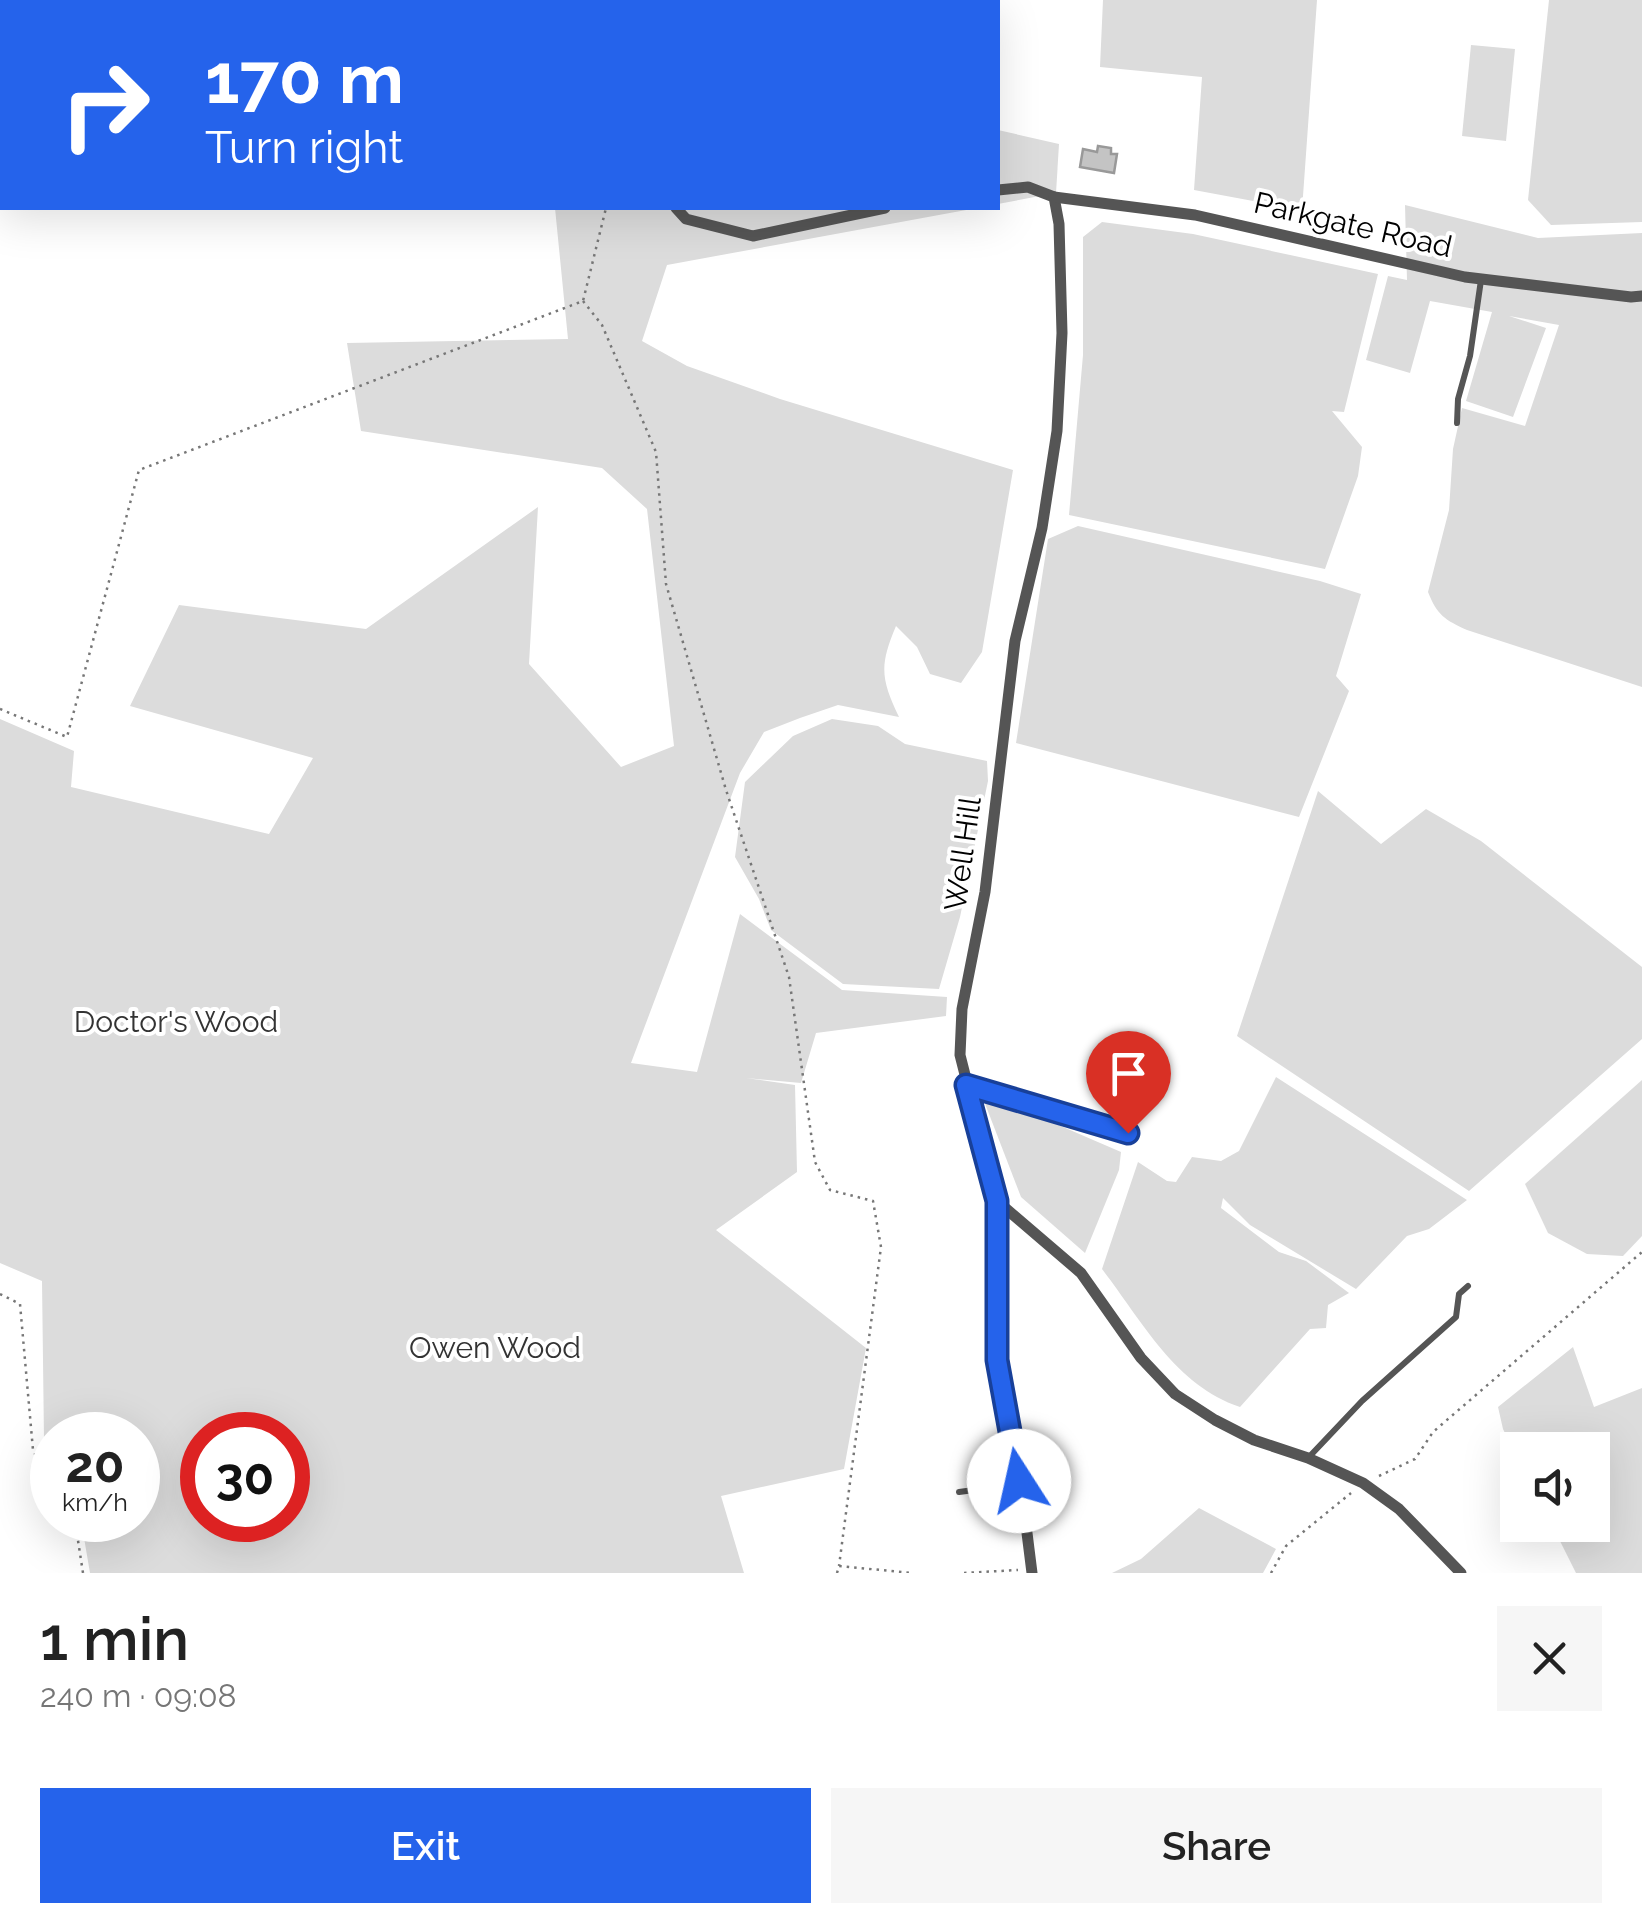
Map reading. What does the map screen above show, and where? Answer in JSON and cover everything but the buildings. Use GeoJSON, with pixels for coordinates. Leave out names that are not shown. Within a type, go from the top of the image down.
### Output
{"type":"FeatureCollection","features":[{"type":"Feature","properties":{"kind":"street"},"geometry":{"type":"LineString","coordinates":[[1000,190],[1028,187],[1054,197]]}},
{"type":"Feature","properties":{"kind":"street","name":"Parkgate Road"},"geometry":{"type":"LineString","coordinates":[[1054,197],[1195,215],[1481,278],[1642,296]]}},
{"type":"Feature","properties":{"kind":"street","name":"Well Hill"},"geometry":{"type":"LineString","coordinates":[[1031,1571],[997,1360],[997,1201],[960,1055],[962,1009],[985,892],[1015,641],[1042,528],[1057,431],[1062,332],[1054,197]]}},
{"type":"Feature","properties":{"kind":"street"},"geometry":{"type":"LineString","coordinates":[[678,210],[686,219],[752,236],[876,210]]}},
{"type":"Feature","properties":{"kind":"street"},"geometry":{"type":"LineString","coordinates":[[997,1201],[1081,1273],[1140,1358],[1176,1394],[1214,1420],[1254,1440],[1308,1458],[1364,1484],[1399,1509],[1462,1573]]}},
{"type":"Feature","properties":{"kind":"lane"},"geometry":{"type":"LineString","coordinates":[[1457,424],[1458,398],[1470,356],[1481,278]]}},
{"type":"Feature","properties":{"kind":"lane"},"geometry":{"type":"LineString","coordinates":[[966,1085],[1128,1133]]}},
{"type":"Feature","properties":{"kind":"lane"},"geometry":{"type":"LineString","coordinates":[[1308,1458],[1362,1401],[1456,1317],[1459,1294],[1468,1286]]}},
{"type":"Feature","properties":{"kind":"lane"},"geometry":{"type":"LineString","coordinates":[[959,1492],[1020,1484]]}},
{"type":"Feature","properties":{"kind":"path"},"geometry":{"type":"LineString","coordinates":[[584,301],[606,210]]}},
{"type":"Feature","properties":{"kind":"path"},"geometry":{"type":"LineString","coordinates":[[0,709],[68,738],[139,470],[584,301]]}},
{"type":"Feature","properties":{"kind":"path"},"geometry":{"type":"LineString","coordinates":[[584,301],[602,325],[656,452],[666,584],[726,790],[788,978],[814,1162],[830,1190],[873,1200],[882,1247],[837,1573]]}},
{"type":"Feature","properties":{"kind":"path"},"geometry":{"type":"LineString","coordinates":[[1271,1573],[1286,1546],[1364,1484],[1415,1459],[1432,1432],[1642,1252]]}},
{"type":"Feature","properties":{"kind":"path"},"geometry":{"type":"LineString","coordinates":[[0,1294],[20,1304],[30,1416]]}},
{"type":"Feature","properties":{"kind":"path"},"geometry":{"type":"LineString","coordinates":[[78,1542],[83,1573]]}},
{"type":"Feature","properties":{"kind":"path"},"geometry":{"type":"LineString","coordinates":[[839,1566],[912,1573]]}},
{"type":"Feature","properties":{"kind":"path"},"geometry":{"type":"LineString","coordinates":[[964,1573],[1031,1571]]}},
{"type":"Feature","properties":{"kind":"green space"},"geometry":{"type":"Polygon","coordinates":[[[1103,0],[1317,0],[1302,210],[1194,190],[1202,77],[1100,67],[1103,0]]]}},
{"type":"Feature","properties":{"kind":"green space"},"geometry":{"type":"Polygon","coordinates":[[[1549,0],[1642,0],[1642,222],[1551,225],[1528,200],[1549,0]]]}},
{"type":"Feature","properties":{"kind":"green space"},"geometry":{"type":"Polygon","coordinates":[[[1471,45],[1515,49],[1506,141],[1462,136],[1471,45]]]}},
{"type":"Feature","properties":{"kind":"green space"},"geometry":{"type":"Polygon","coordinates":[[[1000,130],[1059,144],[1056,193],[1000,204],[1000,130]]]}},
{"type":"Feature","properties":{"kind":"green space"},"geometry":{"type":"Polygon","coordinates":[[[1405,205],[1538,238],[1642,233],[1642,687],[1467,630],[1443,616],[1431,600],[1428,592],[1449,510],[1453,449],[1462,408],[1525,426],[1559,325],[1509,316],[1546,328],[1513,417],[1466,401],[1492,312],[1430,301],[1410,373],[1366,360],[1388,276],[1407,280],[1405,205]]]}},
{"type":"Feature","properties":{"kind":"green space"},"geometry":{"type":"Polygon","coordinates":[[[555,210],[966,210],[667,265],[642,341],[687,366],[780,399],[1013,470],[982,652],[961,683],[930,674],[917,647],[896,626],[884,672],[899,717],[838,705],[764,732],[740,773],[631,1063],[697,1072],[740,914],[842,990],[947,997],[946,1016],[816,1033],[801,1083],[746,1078],[795,1085],[797,1172],[716,1230],[866,1348],[844,1469],[721,1496],[744,1573],[90,1573],[85,1542],[160,1542],[160,1412],[44,1412],[42,1281],[0,1263],[0,719],[74,751],[71,787],[269,834],[313,758],[130,706],[179,605],[366,629],[538,507],[529,664],[621,767],[674,746],[647,509],[602,468],[361,431],[347,343],[568,339],[555,210]]]}},
{"type":"Feature","properties":{"kind":"green space"},"geometry":{"type":"Polygon","coordinates":[[[1102,222],[1193,234],[1378,274],[1344,412],[1332,411],[1362,447],[1358,476],[1325,569],[1069,515],[1083,355],[1083,237],[1102,222]]]}},
{"type":"Feature","properties":{"kind":"green space"},"geometry":{"type":"Polygon","coordinates":[[[1078,526],[1320,581],[1361,594],[1336,676],[1349,691],[1299,817],[1016,743],[1048,539],[1078,526]]]}},
{"type":"Feature","properties":{"kind":"green space"},"geometry":{"type":"Polygon","coordinates":[[[832,719],[878,726],[905,744],[987,761],[988,781],[960,917],[939,989],[843,984],[771,930],[735,857],[745,782],[793,736],[832,719]]]}},
{"type":"Feature","properties":{"kind":"green space"},"geometry":{"type":"Polygon","coordinates":[[[1318,791],[1381,844],[1426,809],[1481,841],[1642,967],[1642,1039],[1469,1191],[1237,1036],[1318,791]]]}},
{"type":"Feature","properties":{"kind":"green space"},"geometry":{"type":"Polygon","coordinates":[[[1276,1077],[1467,1200],[1429,1229],[1407,1236],[1356,1289],[1250,1225],[1223,1198],[1221,1208],[1279,1252],[1306,1261],[1349,1293],[1328,1305],[1326,1328],[1310,1329],[1240,1407],[1217,1397],[1178,1367],[1102,1269],[1138,1162],[1167,1181],[1176,1182],[1192,1157],[1221,1161],[1239,1151],[1276,1077]]]}},
{"type":"Feature","properties":{"kind":"green space"},"geometry":{"type":"Polygon","coordinates":[[[1642,1080],[1642,1236],[1623,1256],[1587,1254],[1548,1233],[1525,1184],[1642,1080]]]}},
{"type":"Feature","properties":{"kind":"green space"},"geometry":{"type":"Polygon","coordinates":[[[984,1101],[1033,1114],[1121,1152],[1119,1170],[1085,1253],[1021,1197],[984,1101]]]}},
{"type":"Feature","properties":{"kind":"green space"},"geometry":{"type":"Polygon","coordinates":[[[1573,1347],[1594,1407],[1642,1388],[1642,1573],[1576,1573],[1560,1542],[1610,1542],[1610,1432],[1504,1432],[1498,1407],[1573,1347]]]}},
{"type":"Feature","properties":{"kind":"green space"},"geometry":{"type":"Polygon","coordinates":[[[1199,1508],[1276,1549],[1263,1573],[1112,1573],[1141,1559],[1199,1508]]]}},
{"type":"Feature","properties":{"kind":"route"},"geometry":{"type":"LineString","coordinates":[[1019,1481],[997,1360],[997,1201],[966,1085],[1128,1133]]}},
{"type":"Feature","properties":{"kind":"park label","name":"Doctor's Wood"},"geometry":{"type":"Point","coordinates":[176,1022]}},
{"type":"Feature","properties":{"kind":"park label","name":"Owen Wood"},"geometry":{"type":"Point","coordinates":[495,1348]}}]}
